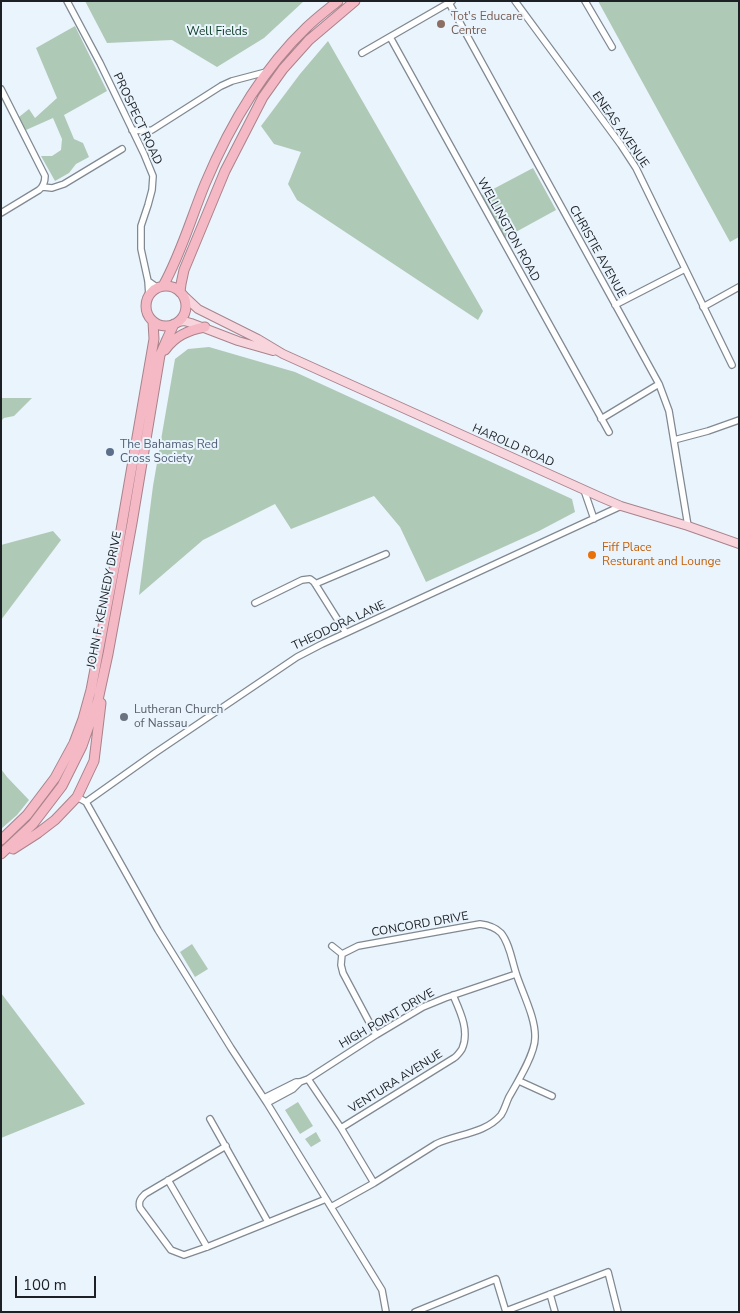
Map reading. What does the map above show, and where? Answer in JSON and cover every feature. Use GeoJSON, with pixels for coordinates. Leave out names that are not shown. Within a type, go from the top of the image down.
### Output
{"type":"FeatureCollection","features":[{"type":"Feature","properties":{"kind":"highway"},"geometry":{"type":"LineString","coordinates":[[149,296],[160,287],[174,267],[213,165],[243,108],[266,72],[306,27],[338,1]]}},
{"type":"Feature","properties":{"kind":"highway","name":"JOHN F. KENNEDY DRIVE"},"geometry":{"type":"LineString","coordinates":[[1,855],[33,824],[62,786],[82,746],[100,690],[132,523],[160,356],[167,339],[176,323],[183,317],[186,309],[180,284],[225,171],[263,97],[283,69],[309,40],[355,1]]}},
{"type":"Feature","properties":{"kind":"highway"},"geometry":{"type":"LineString","coordinates":[[160,287],[174,287],[182,294]]}},
{"type":"Feature","properties":{"kind":"highway","name":"JOHN F. KENNEDY DRIVE"},"geometry":{"type":"LineString","coordinates":[[1,840],[27,816],[55,778],[74,743],[91,690],[119,543],[154,339],[154,322],[146,310],[149,296]]}},
{"type":"Feature","properties":{"kind":"highway"},"geometry":{"type":"LineString","coordinates":[[154,322],[164,326],[176,323]]}},
{"type":"Feature","properties":{"kind":"highway"},"geometry":{"type":"LineString","coordinates":[[160,356],[167,346],[182,334],[204,327]]}},
{"type":"Feature","properties":{"kind":"highway"},"geometry":{"type":"LineString","coordinates":[[1,855],[38,833],[55,820],[77,797],[94,761],[101,701],[100,690]]}},
{"type":"Feature","properties":{"kind":"main road","name":"HAROLD ROAD"},"geometry":{"type":"LineString","coordinates":[[182,294],[198,308],[258,339],[282,354],[584,490],[621,506],[688,526],[739,544]]}},
{"type":"Feature","properties":{"kind":"main road","name":"HAROLD ROAD"},"geometry":{"type":"LineString","coordinates":[[176,323],[188,322],[238,341],[282,354]]}},
{"type":"Feature","properties":{"kind":"street","name":"PROSPECT ROAD"},"geometry":{"type":"LineString","coordinates":[[66,1],[100,63],[153,176],[152,190],[141,226],[141,249],[148,281],[149,296]]}},
{"type":"Feature","properties":{"kind":"street","name":"ENEAS AVENUE"},"geometry":{"type":"LineString","coordinates":[[515,1],[636,168],[732,365]]}},
{"type":"Feature","properties":{"kind":"street"},"geometry":{"type":"LineString","coordinates":[[585,1],[612,47]]}},
{"type":"Feature","properties":{"kind":"street"},"geometry":{"type":"LineString","coordinates":[[362,53],[449,2]]}},
{"type":"Feature","properties":{"kind":"street","name":"CHRISTIE AVENUE"},"geometry":{"type":"LineString","coordinates":[[449,2],[659,384],[669,411],[688,526]]}},
{"type":"Feature","properties":{"kind":"street","name":"WELLINGTON ROAD"},"geometry":{"type":"LineString","coordinates":[[390,37],[609,432]]}},
{"type":"Feature","properties":{"kind":"street"},"geometry":{"type":"LineString","coordinates":[[132,130],[152,130],[221,86],[238,79],[266,72]]}},
{"type":"Feature","properties":{"kind":"street"},"geometry":{"type":"LineString","coordinates":[[1,89],[45,176],[43,187]]}},
{"type":"Feature","properties":{"kind":"street"},"geometry":{"type":"LineString","coordinates":[[1,213],[43,187],[52,188],[64,184],[122,149]]}},
{"type":"Feature","properties":{"kind":"street"},"geometry":{"type":"LineString","coordinates":[[615,305],[685,268]]}},
{"type":"Feature","properties":{"kind":"street"},"geometry":{"type":"LineString","coordinates":[[148,281],[160,287]]}},
{"type":"Feature","properties":{"kind":"street"},"geometry":{"type":"LineString","coordinates":[[703,307],[739,287]]}},
{"type":"Feature","properties":{"kind":"street"},"geometry":{"type":"LineString","coordinates":[[601,420],[659,384]]}},
{"type":"Feature","properties":{"kind":"street"},"geometry":{"type":"LineString","coordinates":[[674,440],[739,420]]}},
{"type":"Feature","properties":{"kind":"street"},"geometry":{"type":"LineString","coordinates":[[584,490],[594,519]]}},
{"type":"Feature","properties":{"kind":"street","name":"THEODORA LANE"},"geometry":{"type":"LineString","coordinates":[[86,802],[155,752],[280,667],[314,648],[621,506]]}},
{"type":"Feature","properties":{"kind":"street"},"geometry":{"type":"LineString","coordinates":[[315,584],[386,554]]}},
{"type":"Feature","properties":{"kind":"street"},"geometry":{"type":"LineString","coordinates":[[255,603],[302,580],[310,579],[346,633]]}},
{"type":"Feature","properties":{"kind":"street"},"geometry":{"type":"LineString","coordinates":[[77,797],[86,802],[158,930],[236,1056],[266,1100],[382,1290],[386,1312]]}},
{"type":"Feature","properties":{"kind":"street","name":"CONCORD DRIVE"},"geometry":{"type":"LineString","coordinates":[[331,1206],[374,1183],[436,1144],[453,1137],[480,1130],[493,1123],[502,1113],[519,1081],[536,1036],[533,1021],[507,944],[500,931],[488,925],[480,924],[358,946],[342,954]]}},
{"type":"Feature","properties":{"kind":"street"},"geometry":{"type":"LineString","coordinates":[[332,946],[342,954],[340,965],[343,974],[376,1035]]}},
{"type":"Feature","properties":{"kind":"street","name":"HIGH POINT DRIVE"},"geometry":{"type":"LineString","coordinates":[[266,1100],[293,1089],[300,1082],[423,1007],[516,974]]}},
{"type":"Feature","properties":{"kind":"street","name":"VENTURA AVENUE"},"geometry":{"type":"LineString","coordinates":[[341,1128],[454,1058],[462,1050],[465,1038],[464,1030],[453,995]]}},
{"type":"Feature","properties":{"kind":"street"},"geometry":{"type":"LineString","coordinates":[[308,1078],[374,1183]]}},
{"type":"Feature","properties":{"kind":"street"},"geometry":{"type":"LineString","coordinates":[[519,1081],[552,1096]]}},
{"type":"Feature","properties":{"kind":"street"},"geometry":{"type":"LineString","coordinates":[[210,1119],[268,1222]]}},
{"type":"Feature","properties":{"kind":"street"},"geometry":{"type":"LineString","coordinates":[[226,1146],[145,1194],[140,1199],[138,1204],[140,1208],[171,1250],[184,1255],[326,1199]]}},
{"type":"Feature","properties":{"kind":"street"},"geometry":{"type":"LineString","coordinates":[[168,1180],[207,1247]]}},
{"type":"Feature","properties":{"kind":"street"},"geometry":{"type":"LineString","coordinates":[[416,1312],[496,1278],[506,1311],[608,1272],[618,1312]]}},
{"type":"Feature","properties":{"kind":"street"},"geometry":{"type":"LineString","coordinates":[[550,1294],[555,1312]]}},
{"type":"Feature","properties":{"kind":"green space","name":"Well Fields"},"geometry":{"type":"Polygon","coordinates":[[[85,1],[304,1],[264,38],[217,67],[172,40],[107,43],[85,1]]]}},
{"type":"Feature","properties":{"kind":"green space"},"geometry":{"type":"Polygon","coordinates":[[[598,1],[739,1],[739,237],[730,242],[598,1]]]}},
{"type":"Feature","properties":{"kind":"green space"},"geometry":{"type":"Polygon","coordinates":[[[75,26],[107,91],[64,115],[74,139],[83,143],[89,157],[76,164],[69,173],[55,181],[41,156],[52,156],[61,150],[62,139],[53,118],[26,130],[19,117],[29,109],[35,118],[57,98],[36,48],[75,26]]]}},
{"type":"Feature","properties":{"kind":"green space"},"geometry":{"type":"Polygon","coordinates":[[[328,41],[483,311],[478,320],[297,200],[288,184],[301,152],[274,144],[261,126],[300,74],[328,41]]]}},
{"type":"Feature","properties":{"kind":"green space"},"geometry":{"type":"Polygon","coordinates":[[[533,168],[556,210],[503,239],[480,196],[533,168]]]}},
{"type":"Feature","properties":{"kind":"green space"},"geometry":{"type":"Polygon","coordinates":[[[209,347],[295,372],[572,499],[575,512],[539,531],[426,582],[400,527],[374,496],[291,529],[275,504],[203,540],[139,595],[153,486],[175,359],[188,349],[209,347]]]}},
{"type":"Feature","properties":{"kind":"green space"},"geometry":{"type":"Polygon","coordinates":[[[1,398],[32,398],[14,416],[4,418],[1,421],[1,398]]]}},
{"type":"Feature","properties":{"kind":"green space"},"geometry":{"type":"Polygon","coordinates":[[[53,531],[61,540],[1,620],[1,545],[53,531]]]}},
{"type":"Feature","properties":{"kind":"green space"},"geometry":{"type":"Polygon","coordinates":[[[1,769],[29,800],[17,815],[1,829],[1,769]]]}},
{"type":"Feature","properties":{"kind":"green space"},"geometry":{"type":"Polygon","coordinates":[[[192,944],[208,969],[195,977],[180,952],[192,944]]]}},
{"type":"Feature","properties":{"kind":"green space"},"geometry":{"type":"Polygon","coordinates":[[[1,993],[85,1104],[1,1138],[1,993]]]}},
{"type":"Feature","properties":{"kind":"green space"},"geometry":{"type":"Polygon","coordinates":[[[298,1102],[313,1126],[300,1134],[285,1110],[298,1102]]]}},
{"type":"Feature","properties":{"kind":"green space"},"geometry":{"type":"Polygon","coordinates":[[[316,1132],[321,1141],[311,1147],[305,1139],[316,1132]]]}},
{"type":"Feature","properties":{"kind":"place","name":"Tot's Educare Centre"},"geometry":{"type":"Point","coordinates":[441,24]}},
{"type":"Feature","properties":{"kind":"place","name":"The Bahamas Red Cross Society"},"geometry":{"type":"Point","coordinates":[110,452]}},
{"type":"Feature","properties":{"kind":"place","name":"Fiff Place Resturant and Lounge"},"geometry":{"type":"Point","coordinates":[592,555]}},
{"type":"Feature","properties":{"kind":"place","name":"Lutheran Church of Nassau"},"geometry":{"type":"Point","coordinates":[124,717]}}]}
